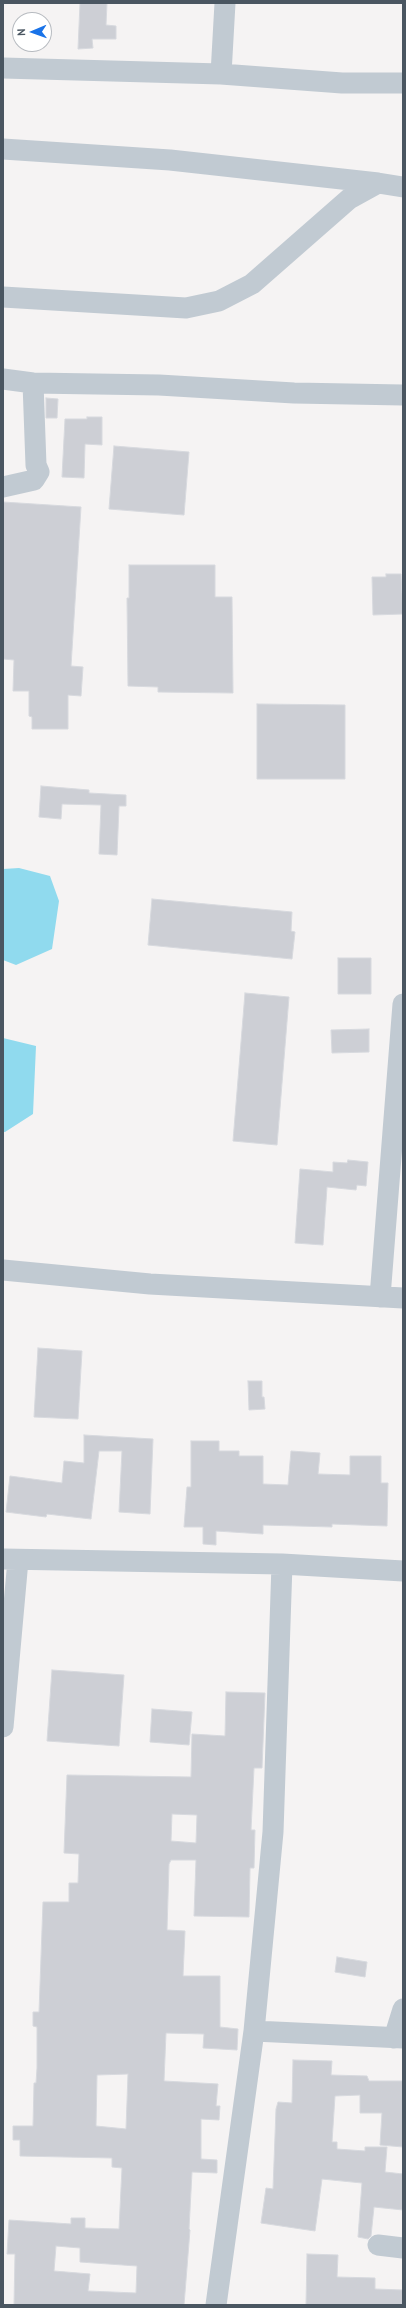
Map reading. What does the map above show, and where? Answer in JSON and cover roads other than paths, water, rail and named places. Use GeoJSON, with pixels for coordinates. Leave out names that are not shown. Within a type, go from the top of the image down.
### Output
{"type":"FeatureCollection","features":[{"type":"Feature","properties":{"kind":"street"},"geometry":{"type":"LineString","coordinates":[[221,74],[225,3]]}},
{"type":"Feature","properties":{"kind":"street"},"geometry":{"type":"LineString","coordinates":[[3,68],[221,74],[342,83],[403,83]]}},
{"type":"Feature","properties":{"kind":"street"},"geometry":{"type":"LineString","coordinates":[[3,149],[170,160],[403,187]]}},
{"type":"Feature","properties":{"kind":"street"},"geometry":{"type":"LineString","coordinates":[[3,297],[186,308],[219,300],[252,284],[350,199],[378,183]]}},
{"type":"Feature","properties":{"kind":"street"},"geometry":{"type":"LineString","coordinates":[[3,379],[33,383],[159,385],[294,393],[403,395]]}},
{"type":"Feature","properties":{"kind":"street"},"geometry":{"type":"LineString","coordinates":[[3,487],[34,480],[39,472],[36,465],[33,383]]}},
{"type":"Feature","properties":{"kind":"street"},"geometry":{"type":"LineString","coordinates":[[380,1297],[403,1004]]}},
{"type":"Feature","properties":{"kind":"street"},"geometry":{"type":"LineString","coordinates":[[3,1270],[150,1284],[403,1298]]}},
{"type":"Feature","properties":{"kind":"street"},"geometry":{"type":"LineString","coordinates":[[3,1727],[10,1559],[282,1564],[403,1571]]}},
{"type":"Feature","properties":{"kind":"street"},"geometry":{"type":"LineString","coordinates":[[216,2305],[254,2031],[273,1832],[282,1564]]}},
{"type":"Feature","properties":{"kind":"street"},"geometry":{"type":"LineString","coordinates":[[254,2031],[398,2038],[403,2009]]}},
{"type":"Feature","properties":{"kind":"street"},"geometry":{"type":"LineString","coordinates":[[378,2245],[403,2248]]}},
{"type":"Feature","properties":{"kind":"water"},"geometry":{"type":"Polygon","coordinates":[[[19,868],[50,876],[59,901],[52,949],[16,965],[3,960],[3,869],[19,868]]]}},
{"type":"Feature","properties":{"kind":"water"},"geometry":{"type":"Polygon","coordinates":[[[3,1038],[36,1046],[33,1114],[5,1132],[3,1132],[3,1038]]]}}]}
